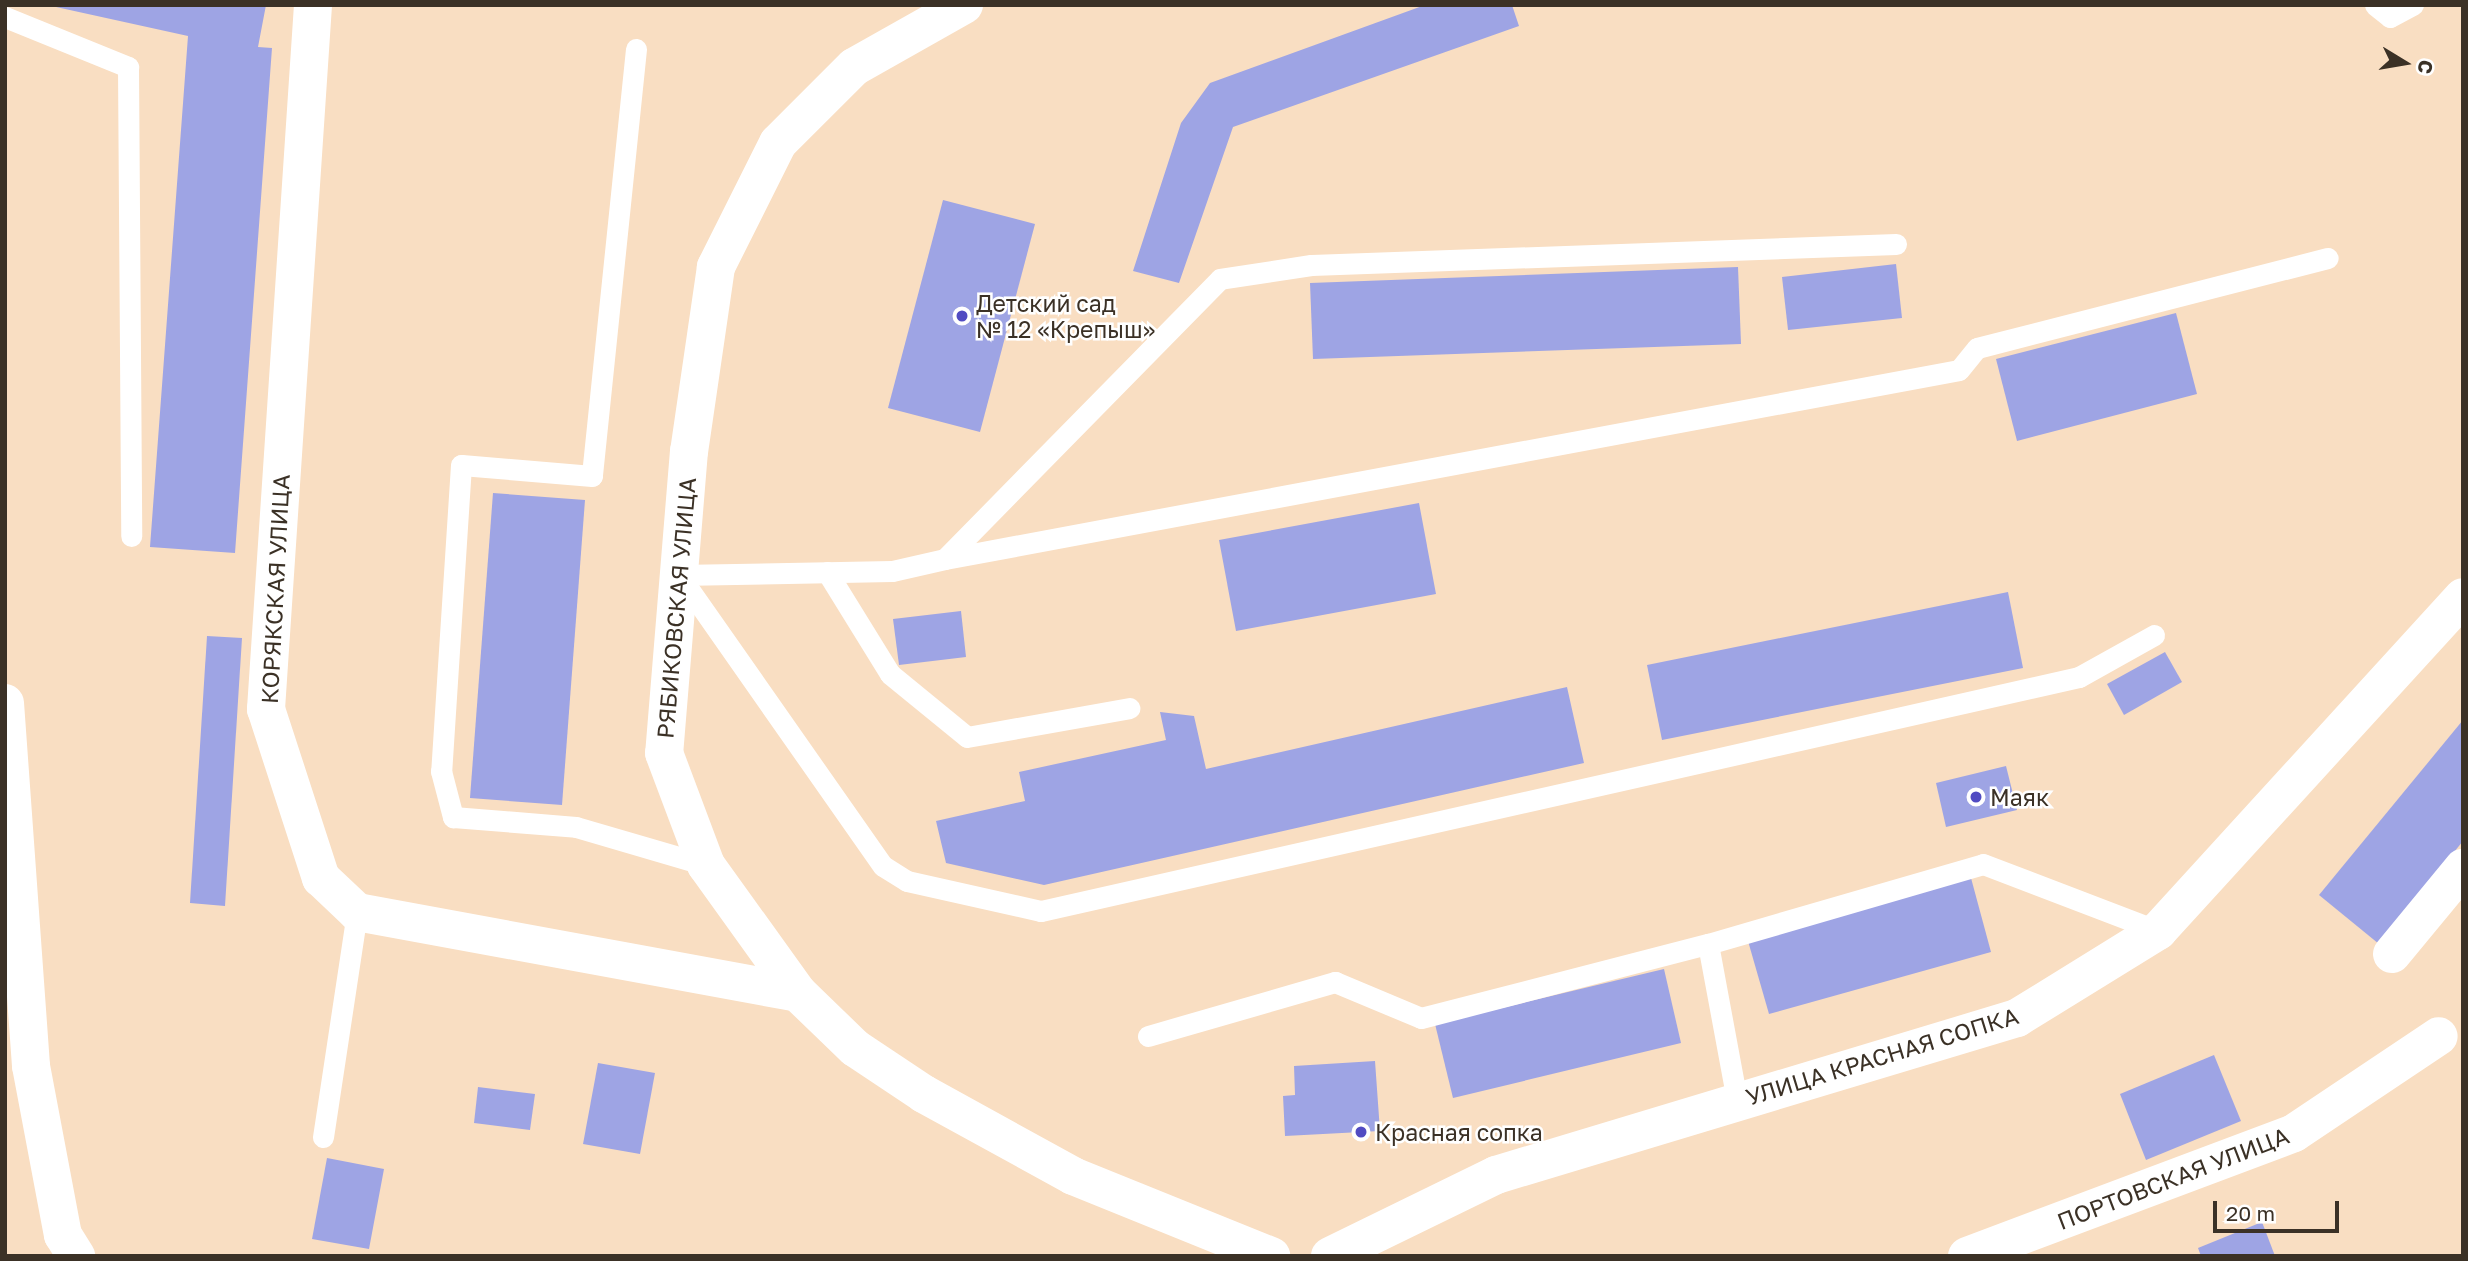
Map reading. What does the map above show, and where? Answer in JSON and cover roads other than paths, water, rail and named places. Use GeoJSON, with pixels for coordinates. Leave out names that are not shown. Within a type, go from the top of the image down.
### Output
{"type":"FeatureCollection","features":[{"type":"Feature","properties":{"kind":"street","name":"КОРЯКСКАЯ УЛИЦА"},"geometry":{"type":"LineString","coordinates":[[313,5],[266,709],[321,878],[358,912]]}},
{"type":"Feature","properties":{"kind":"street","name":"РЯБИКОВСКАЯ УЛИЦА"},"geometry":{"type":"LineString","coordinates":[[964,5],[854,67],[778,143],[722,255],[691,438],[664,753],[706,865],[798,993],[855,1048],[923,1094],[1073,1176],[1270,1256]]}},
{"type":"Feature","properties":{"kind":"street","name":"УЛИЦА КРАСНАЯ СОПКА"},"geometry":{"type":"LineString","coordinates":[[1330,1256],[1496,1174],[2017,1018],[2158,930],[2463,597]]}},
{"type":"Feature","properties":{"kind":"street"},"geometry":{"type":"LineString","coordinates":[[5,703],[31,1066],[63,1235],[76,1256]]}},
{"type":"Feature","properties":{"kind":"street"},"geometry":{"type":"LineString","coordinates":[[2392,954],[2463,869]]}},
{"type":"Feature","properties":{"kind":"street"},"geometry":{"type":"LineString","coordinates":[[358,912],[798,993]]}},
{"type":"Feature","properties":{"kind":"street","name":"ПОРТОВСКАЯ УЛИЦА"},"geometry":{"type":"LineString","coordinates":[[1967,1256],[2294,1133],[2439,1035]]}},
{"type":"Feature","properties":{"kind":"lane"},"geometry":{"type":"LineString","coordinates":[[2375,5],[2390,17],[2413,5]]}},
{"type":"Feature","properties":{"kind":"lane"},"geometry":{"type":"LineString","coordinates":[[5,17],[128,67],[131,536]]}},
{"type":"Feature","properties":{"kind":"lane"},"geometry":{"type":"LineString","coordinates":[[636,49],[592,476],[461,465],[441,771],[453,817],[576,827],[706,865]]}},
{"type":"Feature","properties":{"kind":"lane"},"geometry":{"type":"LineString","coordinates":[[945,559],[1220,279],[1311,265],[1896,244]]}},
{"type":"Feature","properties":{"kind":"lane"},"geometry":{"type":"LineString","coordinates":[[679,575],[892,570],[1959,370],[1977,348],[2328,258]]}},
{"type":"Feature","properties":{"kind":"lane"},"geometry":{"type":"LineString","coordinates":[[827,572],[890,674],[967,737],[1129,708]]}},
{"type":"Feature","properties":{"kind":"lane"},"geometry":{"type":"LineString","coordinates":[[679,575],[883,866],[907,881],[1041,911],[2078,677],[2154,635]]}},
{"type":"Feature","properties":{"kind":"lane"},"geometry":{"type":"LineString","coordinates":[[1148,1036],[1335,982],[1421,1018],[1708,944],[1983,864],[2158,930]]}},
{"type":"Feature","properties":{"kind":"lane"},"geometry":{"type":"LineString","coordinates":[[323,1137],[358,912]]}},
{"type":"Feature","properties":{"kind":"lane"},"geometry":{"type":"LineString","coordinates":[[1708,944],[1737,1101]]}},
{"type":"Feature","properties":{"kind":"place","name":"Детский сад № 12 «Крепыш»"},"geometry":{"type":"Point","coordinates":[962,316]}},
{"type":"Feature","properties":{"kind":"place","name":"Маяк"},"geometry":{"type":"Point","coordinates":[1976,797]}},
{"type":"Feature","properties":{"kind":"place","name":"Красная сопка"},"geometry":{"type":"Point","coordinates":[1361,1132]}}]}
